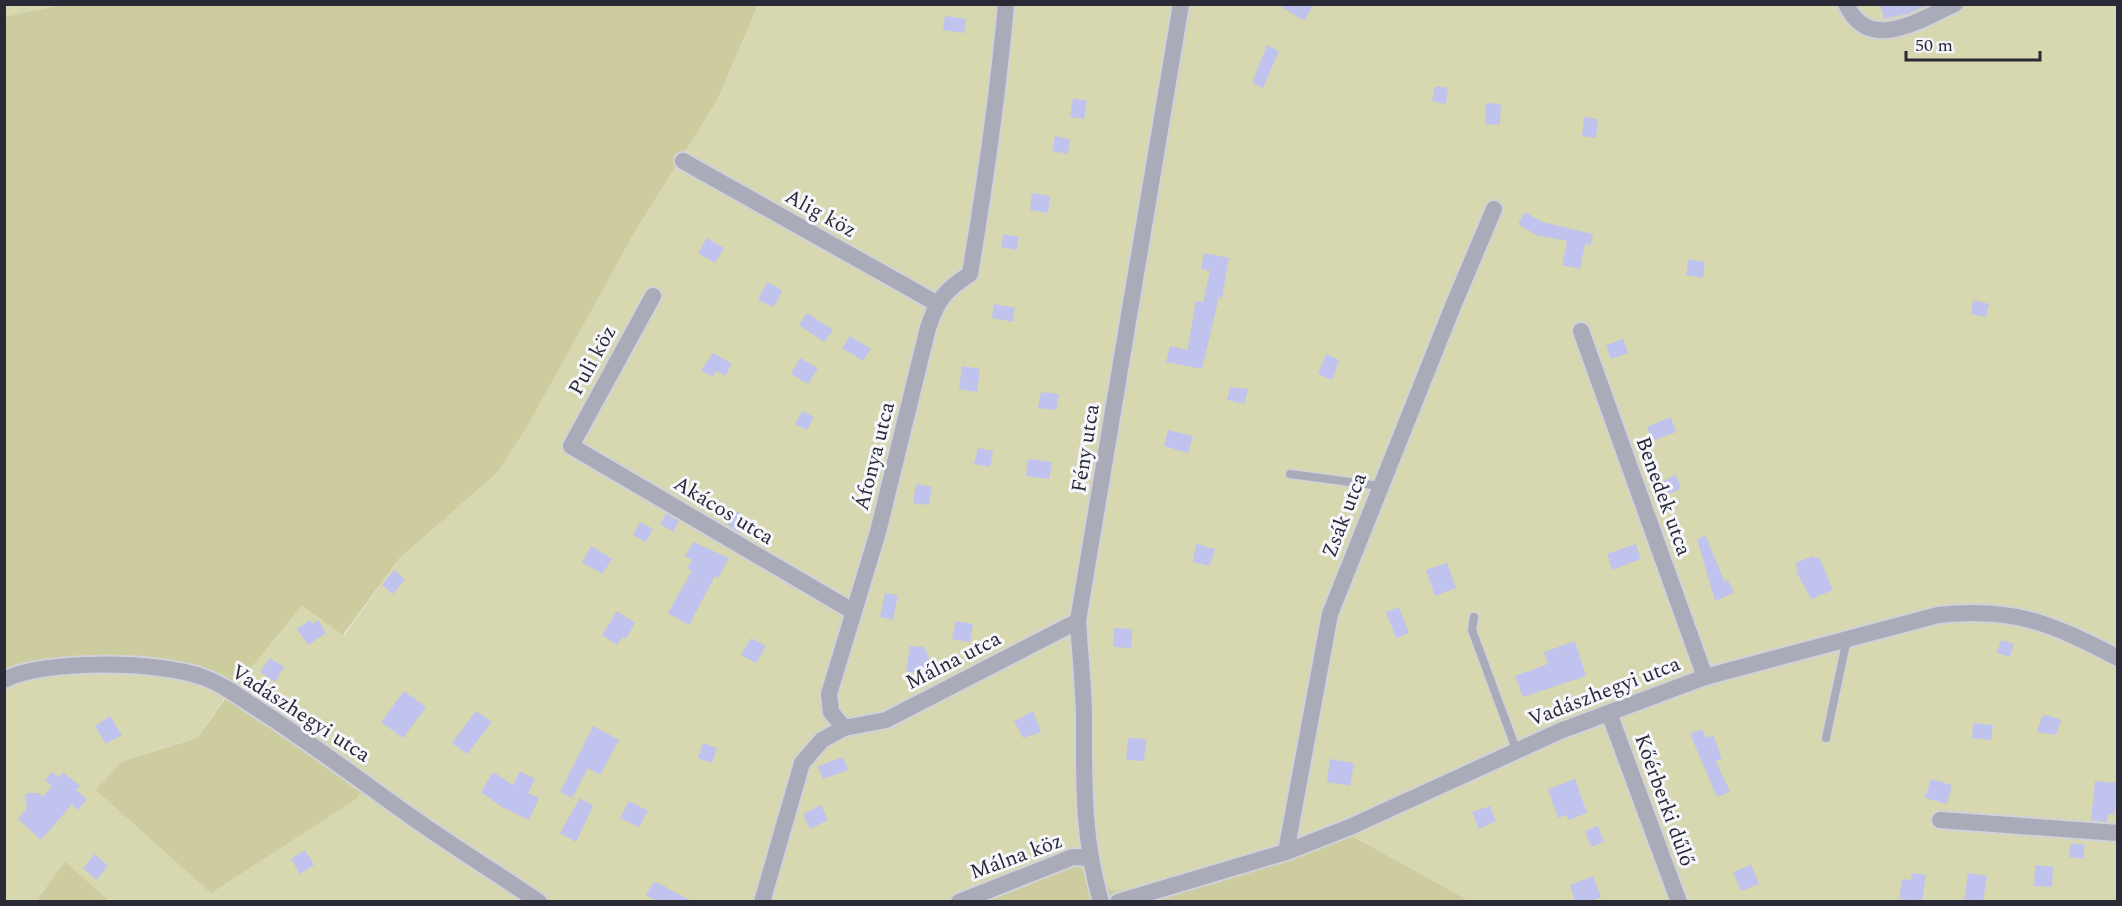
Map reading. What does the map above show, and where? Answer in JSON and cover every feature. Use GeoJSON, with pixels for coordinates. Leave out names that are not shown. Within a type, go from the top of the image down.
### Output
{"type":"FeatureCollection","features":[{"type":"Feature","properties":{"kind":"street"},"geometry":{"type":"LineString","coordinates":[[936,303],[952,286],[970,274],[994,126],[1006,4]]}},
{"type":"Feature","properties":{"kind":"street","name":"Fény utca"},"geometry":{"type":"LineString","coordinates":[[1101,902],[1083,806],[1084,711],[1078,621],[1181,4]]}},
{"type":"Feature","properties":{"kind":"street"},"geometry":{"type":"LineString","coordinates":[[1846,4],[1852,16],[1863,27],[1887,31],[1910,24],[1955,4]]}},
{"type":"Feature","properties":{"kind":"street","name":"Alig köz"},"geometry":{"type":"LineString","coordinates":[[684,161],[936,303]]}},
{"type":"Feature","properties":{"kind":"street","name":"Zsák utca"},"geometry":{"type":"LineString","coordinates":[[1286,852],[1323,638],[1330,614],[1380,486],[1494,210]]}},
{"type":"Feature","properties":{"kind":"street","name":"Puli köz"},"geometry":{"type":"LineString","coordinates":[[571,446],[653,296]]}},
{"type":"Feature","properties":{"kind":"street","name":"Áfonya utca"},"geometry":{"type":"LineString","coordinates":[[844,728],[831,712],[829,694],[878,532],[897,449],[936,303]]}},
{"type":"Feature","properties":{"kind":"street","name":"Benedek utca"},"geometry":{"type":"LineString","coordinates":[[1581,331],[1705,677]]}},
{"type":"Feature","properties":{"kind":"street","name":"Akácos utca"},"geometry":{"type":"LineString","coordinates":[[571,446],[854,612]]}},
{"type":"Feature","properties":{"kind":"street","name":"Vadászhegyi utca"},"geometry":{"type":"LineString","coordinates":[[1118,902],[1286,852],[1360,823],[1516,749],[1705,677],[1938,615],[1976,611],[2000,612],[2061,631],[2118,658]]}},
{"type":"Feature","properties":{"kind":"street","name":"Málna utca"},"geometry":{"type":"LineString","coordinates":[[844,728],[886,720],[1078,621]]}},
{"type":"Feature","properties":{"kind":"street","name":"Vadászhegyi utca"},"geometry":{"type":"LineString","coordinates":[[4,680],[38,669],[70,666],[141,667],[177,671],[202,677],[266,715],[362,779],[406,814],[539,902]]}},
{"type":"Feature","properties":{"kind":"street","name":"Kőérberki dűlő"},"geometry":{"type":"LineString","coordinates":[[1609,713],[1679,902]]}},
{"type":"Feature","properties":{"kind":"street"},"geometry":{"type":"LineString","coordinates":[[762,902],[802,763],[822,740],[844,728]]}},
{"type":"Feature","properties":{"kind":"street"},"geometry":{"type":"LineString","coordinates":[[1940,820],[2118,833]]}},
{"type":"Feature","properties":{"kind":"street","name":"Málna köz"},"geometry":{"type":"LineString","coordinates":[[958,902],[1073,857],[1091,858]]}},
{"type":"Feature","properties":{"kind":"lane"},"geometry":{"type":"LineString","coordinates":[[1290,474],[1380,486]]}},
{"type":"Feature","properties":{"kind":"lane"},"geometry":{"type":"LineString","coordinates":[[1474,617],[1472,630],[1516,749]]}},
{"type":"Feature","properties":{"kind":"lane"},"geometry":{"type":"LineString","coordinates":[[1826,738],[1847,639]]}},
{"type":"Feature","properties":{"kind":"green space"},"geometry":{"type":"Polygon","coordinates":[[[67,4],[758,5],[717,101],[633,235],[526,428],[496,474],[399,559],[343,635],[302,606],[242,679],[229,690],[364,789],[356,799],[211,893],[96,790],[123,761],[197,738],[227,696],[202,677],[141,667],[5,680],[4,17],[67,4]]]}},
{"type":"Feature","properties":{"kind":"green space"},"geometry":{"type":"Polygon","coordinates":[[[5,5],[67,5],[5,17],[5,5]]]}},
{"type":"Feature","properties":{"kind":"green space"},"geometry":{"type":"Polygon","coordinates":[[[758,5],[2117,5],[2117,901],[1470,901],[1354,837],[1126,890],[1112,890],[1069,861],[969,902],[109,902],[65,863],[36,901],[5,900],[4,680],[15,675],[177,671],[227,695],[197,738],[123,761],[211,893],[229,691],[242,679],[302,606],[344,635],[399,559],[496,474],[633,235],[717,101],[758,5]]]}},
{"type":"Feature","properties":{"kind":"green space"},"geometry":{"type":"Polygon","coordinates":[[[1354,837],[1470,901],[969,902],[1070,861],[1112,890],[1126,890],[1194,874],[1292,846],[1354,837]]]}},
{"type":"Feature","properties":{"kind":"green space"},"geometry":{"type":"Polygon","coordinates":[[[65,862],[109,901],[36,901],[65,862]]]}},
{"type":"Feature","properties":{"kind":"building"},"geometry":{"type":"Polygon","coordinates":[[[1277,4],[1314,4],[1304,21],[1277,4]]]}},
{"type":"Feature","properties":{"kind":"building"},"geometry":{"type":"Polygon","coordinates":[[[1880,4],[1929,4],[1907,14],[1884,19],[1880,4]]]}},
{"type":"Feature","properties":{"kind":"building"},"geometry":{"type":"Polygon","coordinates":[[[945,16],[966,19],[964,33],[943,30],[945,16]]]}},
{"type":"Feature","properties":{"kind":"building"},"geometry":{"type":"Polygon","coordinates":[[[1267,45],[1279,51],[1263,88],[1252,83],[1267,45]]]}},
{"type":"Feature","properties":{"kind":"building"},"geometry":{"type":"Polygon","coordinates":[[[1435,86],[1448,88],[1446,104],[1432,101],[1435,86]]]}},
{"type":"Feature","properties":{"kind":"building"},"geometry":{"type":"Polygon","coordinates":[[[1073,98],[1087,101],[1084,119],[1070,117],[1073,98]]]}},
{"type":"Feature","properties":{"kind":"building"},"geometry":{"type":"Polygon","coordinates":[[[1486,103],[1501,104],[1500,125],[1485,124],[1486,103]]]}},
{"type":"Feature","properties":{"kind":"building"},"geometry":{"type":"Polygon","coordinates":[[[1584,117],[1598,119],[1596,138],[1582,136],[1584,117]]]}},
{"type":"Feature","properties":{"kind":"building"},"geometry":{"type":"Polygon","coordinates":[[[1055,136],[1070,139],[1068,154],[1052,151],[1055,136]]]}},
{"type":"Feature","properties":{"kind":"building"},"geometry":{"type":"Polygon","coordinates":[[[1032,193],[1050,196],[1048,213],[1030,210],[1032,193]]]}},
{"type":"Feature","properties":{"kind":"building"},"geometry":{"type":"Polygon","coordinates":[[[1525,212],[1542,222],[1593,234],[1591,245],[1585,244],[1580,269],[1562,265],[1567,241],[1536,235],[1518,224],[1525,212]]]}},
{"type":"Feature","properties":{"kind":"building"},"geometry":{"type":"Polygon","coordinates":[[[1004,234],[1019,237],[1017,250],[1001,247],[1004,234]]]}},
{"type":"Feature","properties":{"kind":"building"},"geometry":{"type":"Polygon","coordinates":[[[707,238],[724,248],[715,263],[698,253],[707,238]]]}},
{"type":"Feature","properties":{"kind":"building"},"geometry":{"type":"Polygon","coordinates":[[[1204,253],[1229,258],[1222,298],[1219,297],[1202,369],[1166,362],[1170,346],[1187,350],[1196,301],[1203,302],[1210,271],[1201,269],[1204,253]]]}},
{"type":"Feature","properties":{"kind":"building"},"geometry":{"type":"Polygon","coordinates":[[[1689,259],[1705,262],[1703,278],[1686,275],[1689,259]]]}},
{"type":"Feature","properties":{"kind":"building"},"geometry":{"type":"Polygon","coordinates":[[[767,282],[782,290],[774,307],[758,300],[767,282]]]}},
{"type":"Feature","properties":{"kind":"building"},"geometry":{"type":"Polygon","coordinates":[[[1973,300],[1989,304],[1986,317],[1971,314],[1973,300]]]}},
{"type":"Feature","properties":{"kind":"building"},"geometry":{"type":"Polygon","coordinates":[[[994,304],[1015,308],[1013,322],[992,318],[994,304]]]}},
{"type":"Feature","properties":{"kind":"building"},"geometry":{"type":"Polygon","coordinates":[[[807,313],[833,330],[824,342],[799,325],[807,313]]]}},
{"type":"Feature","properties":{"kind":"building"},"geometry":{"type":"Polygon","coordinates":[[[850,336],[871,349],[863,361],[842,348],[850,336]]]}},
{"type":"Feature","properties":{"kind":"building"},"geometry":{"type":"Polygon","coordinates":[[[1623,339],[1628,353],[1611,359],[1606,345],[1623,339]]]}},
{"type":"Feature","properties":{"kind":"building"},"geometry":{"type":"Polygon","coordinates":[[[713,353],[732,364],[725,376],[716,371],[712,377],[701,370],[713,353]]]}},
{"type":"Feature","properties":{"kind":"building"},"geometry":{"type":"Polygon","coordinates":[[[1326,354],[1339,360],[1332,380],[1318,374],[1326,354]]]}},
{"type":"Feature","properties":{"kind":"building"},"geometry":{"type":"Polygon","coordinates":[[[800,358],[818,368],[808,384],[791,374],[800,358]]]}},
{"type":"Feature","properties":{"kind":"building"},"geometry":{"type":"Polygon","coordinates":[[[962,366],[980,369],[977,392],[959,389],[962,366]]]}},
{"type":"Feature","properties":{"kind":"building"},"geometry":{"type":"Polygon","coordinates":[[[1230,387],[1248,389],[1244,404],[1227,400],[1230,387]]]}},
{"type":"Feature","properties":{"kind":"building"},"geometry":{"type":"Polygon","coordinates":[[[1041,392],[1059,394],[1056,410],[1038,408],[1041,392]]]}},
{"type":"Feature","properties":{"kind":"building"},"geometry":{"type":"Polygon","coordinates":[[[802,411],[814,417],[807,430],[795,424],[802,411]]]}},
{"type":"Feature","properties":{"kind":"building"},"geometry":{"type":"Polygon","coordinates":[[[1671,417],[1676,432],[1652,441],[1647,427],[1671,417]]]}},
{"type":"Feature","properties":{"kind":"building"},"geometry":{"type":"Polygon","coordinates":[[[1168,430],[1193,436],[1188,453],[1164,446],[1168,430]]]}},
{"type":"Feature","properties":{"kind":"building"},"geometry":{"type":"Polygon","coordinates":[[[978,448],[993,451],[990,467],[974,464],[978,448]]]}},
{"type":"Feature","properties":{"kind":"building"},"geometry":{"type":"Polygon","coordinates":[[[1028,459],[1052,462],[1049,479],[1026,476],[1028,459]]]}},
{"type":"Feature","properties":{"kind":"building"},"geometry":{"type":"Polygon","coordinates":[[[1676,475],[1681,489],[1668,494],[1663,481],[1676,475]]]}},
{"type":"Feature","properties":{"kind":"building"},"geometry":{"type":"Polygon","coordinates":[[[916,484],[932,487],[929,505],[913,503],[916,484]]]}},
{"type":"Feature","properties":{"kind":"building"},"geometry":{"type":"Polygon","coordinates":[[[736,511],[748,519],[740,533],[727,525],[736,511]]]}},
{"type":"Feature","properties":{"kind":"building"},"geometry":{"type":"Polygon","coordinates":[[[666,514],[679,521],[673,532],[660,524],[666,514]]]}},
{"type":"Feature","properties":{"kind":"building"},"geometry":{"type":"Polygon","coordinates":[[[640,522],[653,529],[646,542],[633,535],[640,522]]]}},
{"type":"Feature","properties":{"kind":"building"},"geometry":{"type":"Polygon","coordinates":[[[1706,536],[1724,581],[1728,580],[1734,593],[1715,601],[1697,539],[1706,536]]]}},
{"type":"Feature","properties":{"kind":"building"},"geometry":{"type":"Polygon","coordinates":[[[693,542],[729,558],[718,578],[715,576],[689,625],[668,613],[692,571],[687,568],[692,560],[685,556],[693,542]]]}},
{"type":"Feature","properties":{"kind":"building"},"geometry":{"type":"Polygon","coordinates":[[[1196,544],[1215,549],[1210,566],[1193,562],[1196,544]]]}},
{"type":"Feature","properties":{"kind":"building"},"geometry":{"type":"Polygon","coordinates":[[[1636,544],[1641,559],[1612,570],[1607,554],[1636,544]]]}},
{"type":"Feature","properties":{"kind":"building"},"geometry":{"type":"Polygon","coordinates":[[[591,546],[612,559],[602,574],[582,562],[591,546]]]}},
{"type":"Feature","properties":{"kind":"building"},"geometry":{"type":"Polygon","coordinates":[[[1813,556],[1814,559],[1819,557],[1833,590],[1811,599],[1796,571],[1798,570],[1795,563],[1813,556]]]}},
{"type":"Feature","properties":{"kind":"building"},"geometry":{"type":"Polygon","coordinates":[[[1447,563],[1456,588],[1435,596],[1426,570],[1447,563]]]}},
{"type":"Feature","properties":{"kind":"building"},"geometry":{"type":"Polygon","coordinates":[[[394,570],[405,579],[393,594],[382,585],[394,570]]]}},
{"type":"Feature","properties":{"kind":"building"},"geometry":{"type":"Polygon","coordinates":[[[885,593],[898,595],[893,620],[880,617],[885,593]]]}},
{"type":"Feature","properties":{"kind":"building"},"geometry":{"type":"Polygon","coordinates":[[[1399,607],[1409,633],[1396,638],[1386,612],[1399,607]]]}},
{"type":"Feature","properties":{"kind":"building"},"geometry":{"type":"Polygon","coordinates":[[[617,611],[635,623],[626,639],[623,637],[617,645],[602,635],[617,611]]]}},
{"type":"Feature","properties":{"kind":"building"},"geometry":{"type":"Polygon","coordinates":[[[310,620],[312,624],[318,620],[326,633],[308,645],[297,629],[310,620]]]}},
{"type":"Feature","properties":{"kind":"building"},"geometry":{"type":"Polygon","coordinates":[[[956,621],[973,624],[970,642],[952,639],[956,621]]]}},
{"type":"Feature","properties":{"kind":"building"},"geometry":{"type":"Polygon","coordinates":[[[1114,628],[1132,629],[1131,648],[1113,647],[1114,628]]]}},
{"type":"Feature","properties":{"kind":"building"},"geometry":{"type":"Polygon","coordinates":[[[751,638],[766,646],[756,663],[741,655],[751,638]]]}},
{"type":"Feature","properties":{"kind":"building"},"geometry":{"type":"Polygon","coordinates":[[[2001,640],[2014,644],[2010,657],[1997,653],[2001,640]]]}},
{"type":"Feature","properties":{"kind":"building"},"geometry":{"type":"Polygon","coordinates":[[[1575,641],[1586,676],[1523,697],[1515,676],[1548,664],[1544,652],[1575,641]]]}},
{"type":"Feature","properties":{"kind":"building"},"geometry":{"type":"Polygon","coordinates":[[[910,646],[924,647],[929,657],[927,665],[916,673],[906,671],[910,646]]]}},
{"type":"Feature","properties":{"kind":"building"},"geometry":{"type":"Polygon","coordinates":[[[270,658],[284,667],[275,682],[260,672],[270,658]]]}},
{"type":"Feature","properties":{"kind":"building"},"geometry":{"type":"Polygon","coordinates":[[[404,691],[426,707],[403,738],[381,722],[404,691]]]}},
{"type":"Feature","properties":{"kind":"building"},"geometry":{"type":"Polygon","coordinates":[[[476,711],[492,722],[467,754],[452,743],[476,711]]]}},
{"type":"Feature","properties":{"kind":"building"},"geometry":{"type":"Polygon","coordinates":[[[1033,711],[1041,732],[1023,738],[1014,721],[1033,711]]]}},
{"type":"Feature","properties":{"kind":"building"},"geometry":{"type":"Polygon","coordinates":[[[2047,715],[2061,720],[2056,735],[2037,732],[2042,716],[2047,715]]]}},
{"type":"Feature","properties":{"kind":"building"},"geometry":{"type":"Polygon","coordinates":[[[110,716],[122,735],[106,744],[95,726],[110,716]]]}},
{"type":"Feature","properties":{"kind":"building"},"geometry":{"type":"Polygon","coordinates":[[[1973,723],[1993,725],[1991,740],[1972,738],[1973,723]]]}},
{"type":"Feature","properties":{"kind":"building"},"geometry":{"type":"Polygon","coordinates":[[[593,726],[619,740],[600,775],[588,768],[572,798],[560,792],[593,726]]]}},
{"type":"Feature","properties":{"kind":"building"},"geometry":{"type":"Polygon","coordinates":[[[1702,729],[1706,738],[1713,735],[1722,759],[1716,761],[1730,792],[1717,797],[1690,734],[1702,729]]]}},
{"type":"Feature","properties":{"kind":"building"},"geometry":{"type":"Polygon","coordinates":[[[1128,738],[1146,739],[1144,761],[1126,760],[1128,738]]]}},
{"type":"Feature","properties":{"kind":"building"},"geometry":{"type":"Polygon","coordinates":[[[703,743],[717,748],[712,763],[698,758],[703,743]]]}},
{"type":"Feature","properties":{"kind":"building"},"geometry":{"type":"Polygon","coordinates":[[[843,757],[848,770],[823,779],[818,766],[843,757]]]}},
{"type":"Feature","properties":{"kind":"building"},"geometry":{"type":"Polygon","coordinates":[[[1330,759],[1354,763],[1350,786],[1327,782],[1330,759]]]}},
{"type":"Feature","properties":{"kind":"building"},"geometry":{"type":"Polygon","coordinates":[[[520,771],[535,779],[528,793],[539,798],[529,820],[502,807],[481,792],[493,772],[513,785],[520,771]]]}},
{"type":"Feature","properties":{"kind":"building"},"geometry":{"type":"Polygon","coordinates":[[[52,772],[59,777],[63,772],[80,786],[76,790],[87,799],[78,810],[72,804],[41,840],[18,819],[27,808],[25,798],[27,793],[38,793],[43,797],[52,786],[45,780],[52,772]]]}},
{"type":"Feature","properties":{"kind":"building"},"geometry":{"type":"Polygon","coordinates":[[[1575,779],[1587,813],[1569,820],[1566,815],[1558,818],[1548,789],[1575,779]]]}},
{"type":"Feature","properties":{"kind":"building"},"geometry":{"type":"Polygon","coordinates":[[[1931,779],[1952,785],[1947,804],[1925,798],[1931,779]]]}},
{"type":"Feature","properties":{"kind":"building"},"geometry":{"type":"Polygon","coordinates":[[[2095,781],[2118,783],[2114,815],[2108,814],[2107,822],[2091,820],[2095,781]]]}},
{"type":"Feature","properties":{"kind":"building"},"geometry":{"type":"Polygon","coordinates":[[[580,798],[593,806],[576,842],[560,833],[580,798]]]}},
{"type":"Feature","properties":{"kind":"building"},"geometry":{"type":"Polygon","coordinates":[[[629,801],[648,811],[639,827],[620,818],[629,801]]]}},
{"type":"Feature","properties":{"kind":"building"},"geometry":{"type":"Polygon","coordinates":[[[821,805],[828,820],[810,829],[803,814],[821,805]]]}},
{"type":"Feature","properties":{"kind":"building"},"geometry":{"type":"Polygon","coordinates":[[[1490,806],[1496,821],[1479,829],[1472,812],[1490,806]]]}},
{"type":"Feature","properties":{"kind":"building"},"geometry":{"type":"Polygon","coordinates":[[[1598,826],[1604,842],[1591,847],[1585,831],[1598,826]]]}},
{"type":"Feature","properties":{"kind":"building"},"geometry":{"type":"Polygon","coordinates":[[[2071,843],[2085,845],[2083,859],[2069,857],[2071,843]]]}},
{"type":"Feature","properties":{"kind":"building"},"geometry":{"type":"Polygon","coordinates":[[[305,850],[314,865],[300,874],[291,859],[305,850]]]}},
{"type":"Feature","properties":{"kind":"building"},"geometry":{"type":"Polygon","coordinates":[[[95,854],[108,866],[96,880],[83,868],[95,854]]]}},
{"type":"Feature","properties":{"kind":"building"},"geometry":{"type":"Polygon","coordinates":[[[1751,865],[1759,884],[1741,891],[1733,872],[1751,865]]]}},
{"type":"Feature","properties":{"kind":"building"},"geometry":{"type":"Polygon","coordinates":[[[2035,865],[2053,867],[2052,887],[2034,886],[2035,865]]]}},
{"type":"Feature","properties":{"kind":"building"},"geometry":{"type":"Polygon","coordinates":[[[1912,873],[1926,875],[1922,902],[1899,899],[1902,879],[1911,880],[1912,873]]]}},
{"type":"Feature","properties":{"kind":"building"},"geometry":{"type":"Polygon","coordinates":[[[1968,873],[1987,876],[1983,902],[1964,902],[1968,873]]]}},
{"type":"Feature","properties":{"kind":"building"},"geometry":{"type":"Polygon","coordinates":[[[1593,876],[1601,897],[1590,902],[1575,902],[1570,885],[1593,876]]]}},
{"type":"Feature","properties":{"kind":"building"},"geometry":{"type":"Polygon","coordinates":[[[654,882],[693,902],[658,902],[646,895],[654,882]]]}}]}
